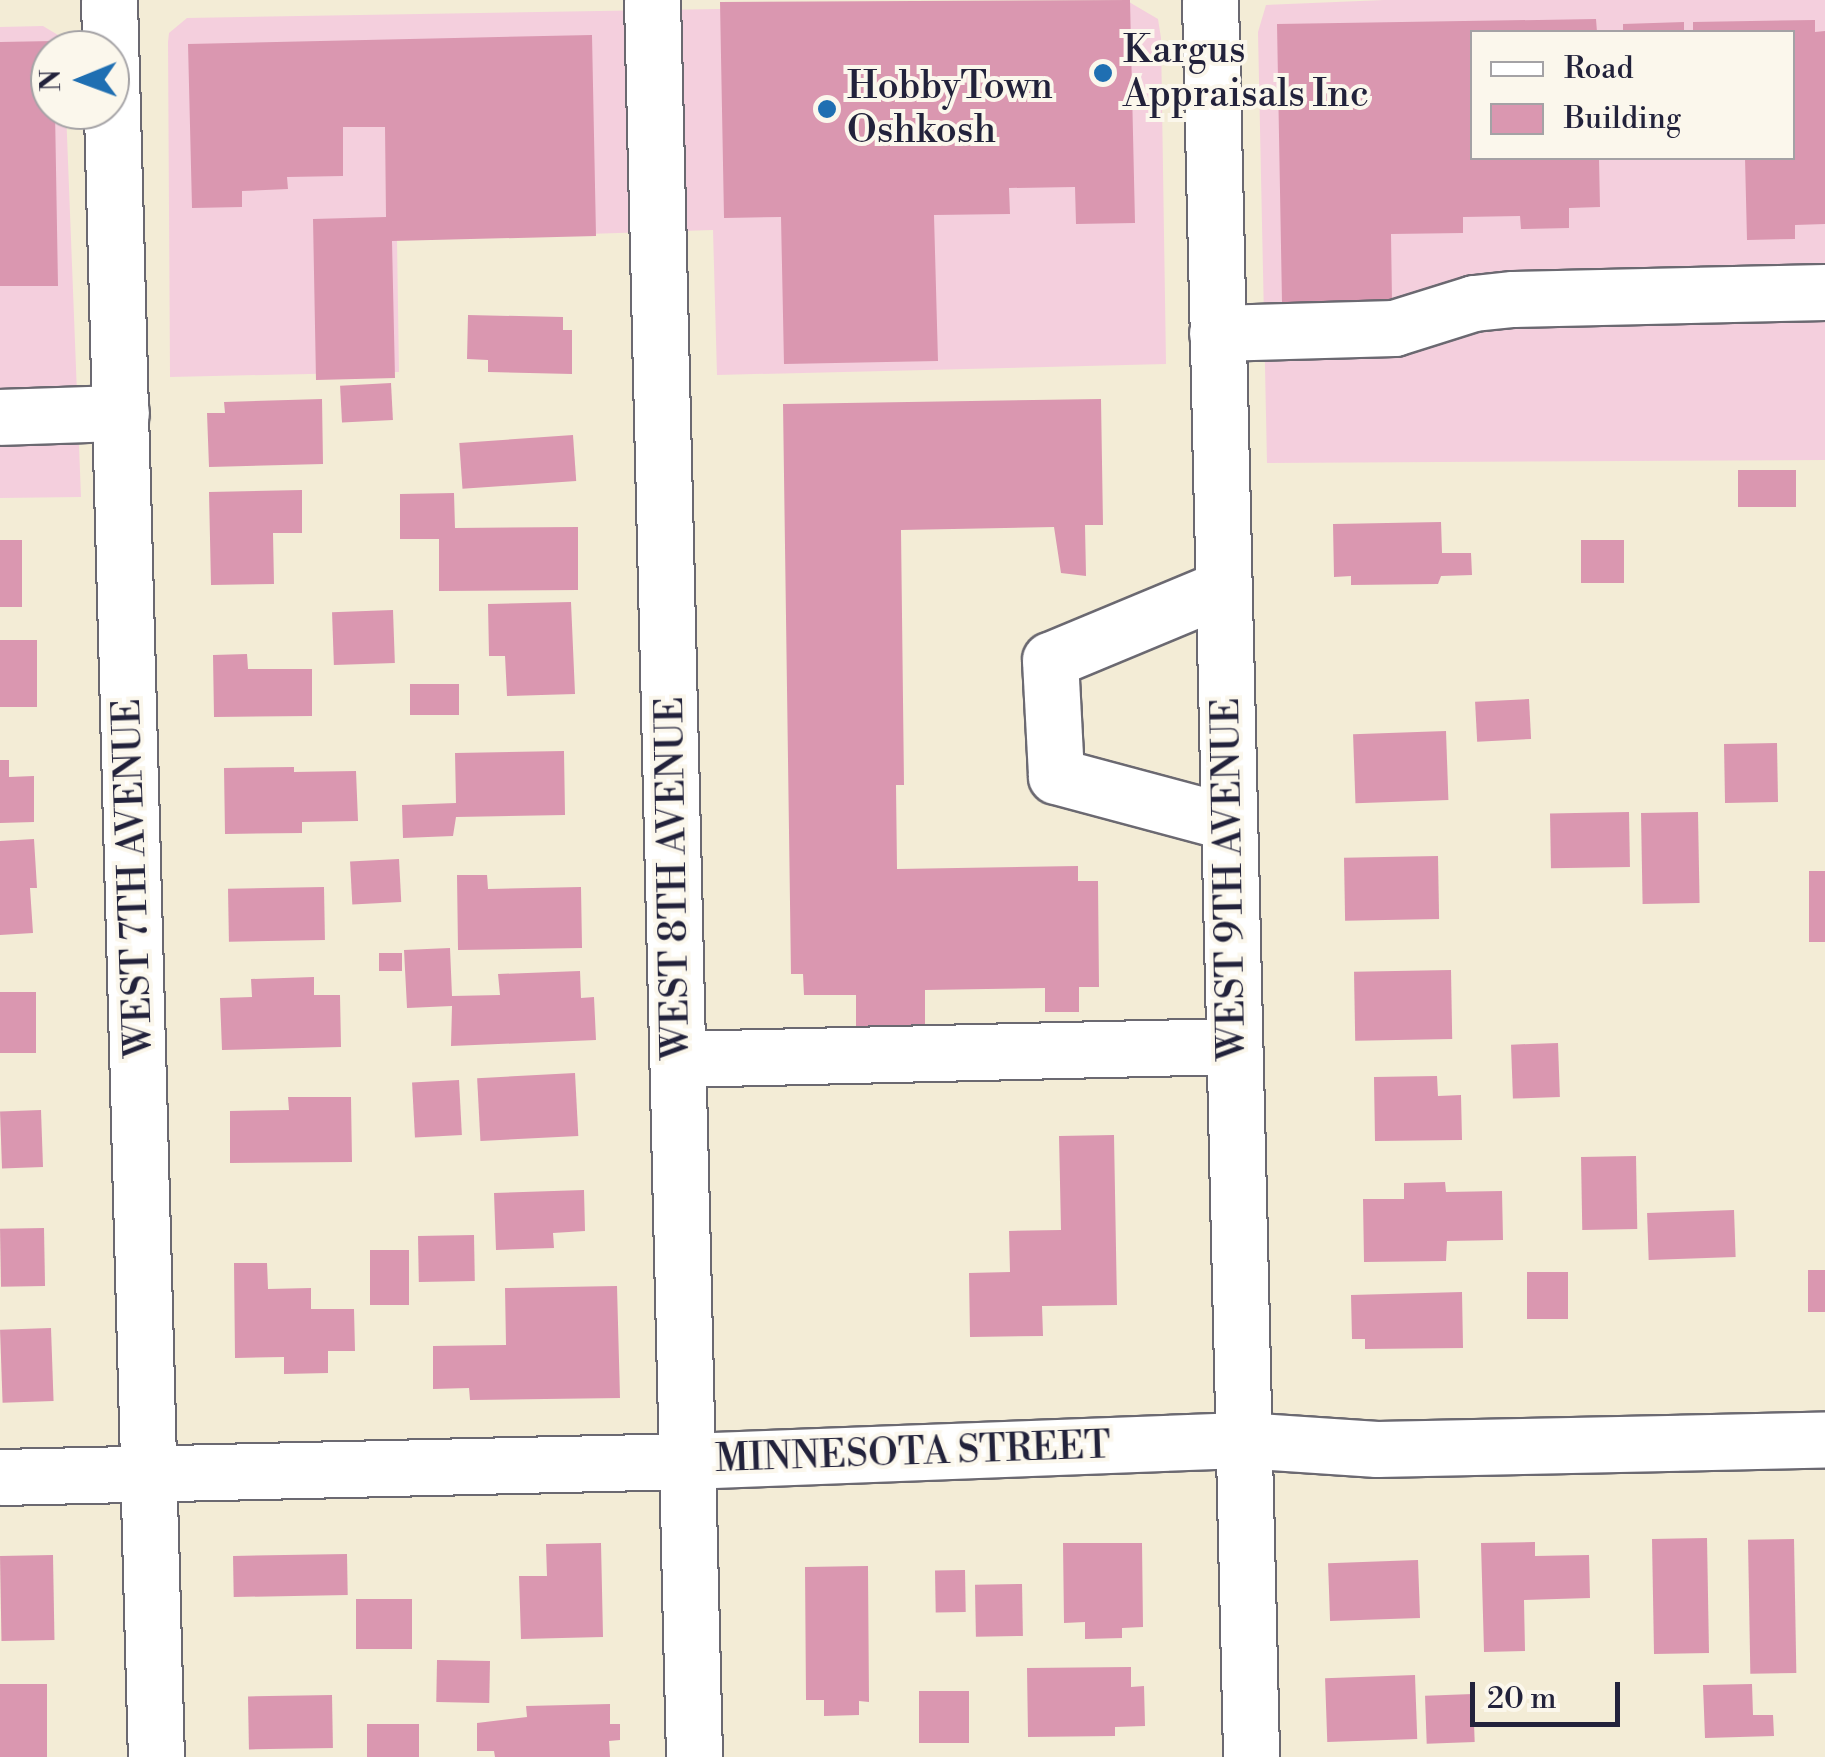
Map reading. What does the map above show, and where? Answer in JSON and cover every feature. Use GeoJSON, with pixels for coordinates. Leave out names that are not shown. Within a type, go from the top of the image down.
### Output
{"type":"FeatureCollection","features":[{"type":"Feature","properties":{"kind":"street","name":"WEST 7TH AVENUE"},"geometry":{"type":"LineString","coordinates":[[110,0],[156,1757]]}},
{"type":"Feature","properties":{"kind":"street","name":"WEST 8TH AVENUE"},"geometry":{"type":"LineString","coordinates":[[652,0],[694,1757]]}},
{"type":"Feature","properties":{"kind":"street","name":"WEST 9TH AVENUE"},"geometry":{"type":"LineString","coordinates":[[1210,0],[1251,1757]]}},
{"type":"Feature","properties":{"kind":"street"},"geometry":{"type":"LineString","coordinates":[[1217,333],[1394,328],[1474,303],[1513,299],[1825,292]]}},
{"type":"Feature","properties":{"kind":"street"},"geometry":{"type":"LineString","coordinates":[[0,417],[122,414]]}},
{"type":"Feature","properties":{"kind":"street"},"geometry":{"type":"LineString","coordinates":[[1224,588],[1050,660],[1056,776],[1228,822]]}},
{"type":"Feature","properties":{"kind":"street"},"geometry":{"type":"LineString","coordinates":[[678,1059],[1234,1046]]}},
{"type":"Feature","properties":{"kind":"street","name":"MINNESOTA STREET"},"geometry":{"type":"LineString","coordinates":[[0,1478],[688,1461],[1242,1440],[1377,1449],[1825,1440]]}},
{"type":"Feature","properties":{"kind":"shaded area"},"geometry":{"type":"Polygon","coordinates":[[[1384,0],[1825,0],[1825,460],[1267,463],[1258,32],[1266,5],[1384,0]]]}},
{"type":"Feature","properties":{"kind":"shaded area"},"geometry":{"type":"Polygon","coordinates":[[[1129,2],[1158,19],[1161,38],[1166,364],[717,375],[713,230],[397,240],[399,372],[170,377],[168,42],[169,33],[187,18],[1129,2]]]}},
{"type":"Feature","properties":{"kind":"shaded area"},"geometry":{"type":"Polygon","coordinates":[[[43,26],[50,30],[30,30],[30,130],[67,130],[81,497],[0,498],[0,27],[43,26]]]}},
{"type":"Feature","properties":{"kind":"building"},"geometry":{"type":"Polygon","coordinates":[[[1130,0],[1135,223],[1076,224],[1075,187],[1009,188],[1010,214],[934,215],[938,361],[784,364],[781,217],[724,218],[720,2],[1130,0]]]}},
{"type":"Feature","properties":{"kind":"building"},"geometry":{"type":"Polygon","coordinates":[[[1596,19],[1597,30],[1470,30],[1470,160],[1599,160],[1600,207],[1569,208],[1569,228],[1521,229],[1520,216],[1463,217],[1463,233],[1391,234],[1392,301],[1282,303],[1277,24],[1596,19]]]}},
{"type":"Feature","properties":{"kind":"building"},"geometry":{"type":"Polygon","coordinates":[[[1815,20],[1815,32],[1825,31],[1825,224],[1795,225],[1795,239],[1747,240],[1745,160],[1795,160],[1795,30],[1693,30],[1693,22],[1815,20]]]}},
{"type":"Feature","properties":{"kind":"building"},"geometry":{"type":"Polygon","coordinates":[[[1684,22],[1684,30],[1623,30],[1623,24],[1684,22]]]}},
{"type":"Feature","properties":{"kind":"building"},"geometry":{"type":"Polygon","coordinates":[[[592,35],[596,236],[392,241],[395,378],[316,380],[313,219],[386,217],[385,127],[343,127],[343,176],[287,177],[288,189],[242,191],[242,207],[192,208],[188,44],[592,35]]]}},
{"type":"Feature","properties":{"kind":"building"},"geometry":{"type":"Polygon","coordinates":[[[30,41],[30,130],[55,130],[58,286],[0,286],[0,42],[30,41]]]}},
{"type":"Feature","properties":{"kind":"building"},"geometry":{"type":"Polygon","coordinates":[[[468,315],[563,317],[563,330],[572,330],[572,374],[488,372],[488,360],[467,359],[468,315]]]}},
{"type":"Feature","properties":{"kind":"building"},"geometry":{"type":"Polygon","coordinates":[[[391,383],[393,420],[342,423],[340,386],[391,383]]]}},
{"type":"Feature","properties":{"kind":"building"},"geometry":{"type":"Polygon","coordinates":[[[322,399],[323,464],[209,467],[207,413],[225,413],[224,402],[322,399]]]}},
{"type":"Feature","properties":{"kind":"building"},"geometry":{"type":"Polygon","coordinates":[[[1101,399],[1103,525],[1085,525],[1086,576],[1061,573],[1054,527],[901,530],[904,785],[896,785],[897,869],[1078,866],[1078,881],[1098,881],[1099,987],[1079,987],[1079,1012],[1045,1012],[1045,988],[925,990],[925,1026],[856,1027],[856,995],[804,995],[803,974],[791,974],[783,404],[1101,399]]]}},
{"type":"Feature","properties":{"kind":"building"},"geometry":{"type":"Polygon","coordinates":[[[573,435],[576,481],[462,489],[459,443],[573,435]]]}},
{"type":"Feature","properties":{"kind":"building"},"geometry":{"type":"Polygon","coordinates":[[[1738,470],[1796,470],[1796,507],[1738,507],[1738,470]]]}},
{"type":"Feature","properties":{"kind":"building"},"geometry":{"type":"Polygon","coordinates":[[[302,490],[302,533],[273,533],[274,584],[211,585],[209,492],[302,490]]]}},
{"type":"Feature","properties":{"kind":"building"},"geometry":{"type":"Polygon","coordinates":[[[454,493],[455,528],[578,527],[578,590],[439,591],[439,539],[400,539],[400,494],[454,493]]]}},
{"type":"Feature","properties":{"kind":"building"},"geometry":{"type":"Polygon","coordinates":[[[1441,522],[1442,553],[1471,553],[1472,575],[1441,576],[1438,584],[1351,585],[1351,576],[1334,577],[1333,524],[1441,522]]]}},
{"type":"Feature","properties":{"kind":"building"},"geometry":{"type":"Polygon","coordinates":[[[0,540],[22,540],[22,607],[0,607],[0,540]]]}},
{"type":"Feature","properties":{"kind":"building"},"geometry":{"type":"Polygon","coordinates":[[[1581,540],[1624,540],[1624,583],[1581,583],[1581,540]]]}},
{"type":"Feature","properties":{"kind":"building"},"geometry":{"type":"Polygon","coordinates":[[[571,602],[575,694],[507,696],[505,656],[489,656],[488,604],[571,602]]]}},
{"type":"Feature","properties":{"kind":"building"},"geometry":{"type":"Polygon","coordinates":[[[393,610],[395,663],[334,665],[332,612],[393,610]]]}},
{"type":"Feature","properties":{"kind":"building"},"geometry":{"type":"Polygon","coordinates":[[[0,640],[37,640],[37,707],[0,707],[0,640]]]}},
{"type":"Feature","properties":{"kind":"building"},"geometry":{"type":"Polygon","coordinates":[[[247,654],[248,669],[312,669],[312,716],[214,717],[213,655],[247,654]]]}},
{"type":"Feature","properties":{"kind":"building"},"geometry":{"type":"Polygon","coordinates":[[[410,684],[459,684],[459,715],[410,715],[410,684]]]}},
{"type":"Feature","properties":{"kind":"building"},"geometry":{"type":"Polygon","coordinates":[[[1529,699],[1531,739],[1477,742],[1475,702],[1529,699]]]}},
{"type":"Feature","properties":{"kind":"building"},"geometry":{"type":"Polygon","coordinates":[[[1446,731],[1448,800],[1355,803],[1353,734],[1446,731]]]}},
{"type":"Feature","properties":{"kind":"building"},"geometry":{"type":"Polygon","coordinates":[[[1777,743],[1778,802],[1725,803],[1724,744],[1777,743]]]}},
{"type":"Feature","properties":{"kind":"building"},"geometry":{"type":"Polygon","coordinates":[[[564,751],[565,815],[456,817],[453,836],[403,838],[402,805],[456,803],[455,753],[564,751]]]}},
{"type":"Feature","properties":{"kind":"building"},"geometry":{"type":"Polygon","coordinates":[[[0,760],[9,760],[9,777],[34,776],[34,822],[0,823],[0,760]]]}},
{"type":"Feature","properties":{"kind":"building"},"geometry":{"type":"Polygon","coordinates":[[[294,767],[294,772],[356,771],[358,821],[302,822],[302,833],[225,834],[224,768],[294,767]]]}},
{"type":"Feature","properties":{"kind":"building"},"geometry":{"type":"Polygon","coordinates":[[[1629,812],[1630,867],[1551,868],[1550,813],[1629,812]]]}},
{"type":"Feature","properties":{"kind":"building"},"geometry":{"type":"Polygon","coordinates":[[[1698,812],[1700,903],[1643,904],[1641,813],[1698,812]]]}},
{"type":"Feature","properties":{"kind":"building"},"geometry":{"type":"Polygon","coordinates":[[[34,839],[37,888],[30,888],[33,933],[0,935],[0,841],[34,839]]]}},
{"type":"Feature","properties":{"kind":"building"},"geometry":{"type":"Polygon","coordinates":[[[1438,856],[1439,919],[1345,921],[1344,858],[1438,856]]]}},
{"type":"Feature","properties":{"kind":"building"},"geometry":{"type":"Polygon","coordinates":[[[399,859],[401,902],[352,905],[350,862],[399,859]]]}},
{"type":"Feature","properties":{"kind":"building"},"geometry":{"type":"Polygon","coordinates":[[[1809,871],[1825,871],[1825,942],[1809,942],[1809,871]]]}},
{"type":"Feature","properties":{"kind":"building"},"geometry":{"type":"Polygon","coordinates":[[[457,875],[487,875],[488,889],[581,887],[582,948],[458,950],[457,875]]]}},
{"type":"Feature","properties":{"kind":"building"},"geometry":{"type":"Polygon","coordinates":[[[324,887],[325,940],[229,942],[228,889],[324,887]]]}},
{"type":"Feature","properties":{"kind":"building"},"geometry":{"type":"Polygon","coordinates":[[[450,948],[452,996],[500,995],[498,974],[580,971],[581,998],[594,997],[596,1040],[451,1046],[452,1006],[407,1008],[404,950],[450,948]]]}},
{"type":"Feature","properties":{"kind":"building"},"geometry":{"type":"Polygon","coordinates":[[[379,953],[402,953],[402,971],[379,971],[379,953]]]}},
{"type":"Feature","properties":{"kind":"building"},"geometry":{"type":"Polygon","coordinates":[[[1451,970],[1452,1039],[1355,1041],[1354,972],[1451,970]]]}},
{"type":"Feature","properties":{"kind":"building"},"geometry":{"type":"Polygon","coordinates":[[[314,977],[314,995],[340,995],[341,1047],[222,1050],[220,998],[252,997],[251,979],[314,977]]]}},
{"type":"Feature","properties":{"kind":"building"},"geometry":{"type":"Polygon","coordinates":[[[0,992],[36,992],[36,1053],[0,1053],[0,992]]]}},
{"type":"Feature","properties":{"kind":"building"},"geometry":{"type":"Polygon","coordinates":[[[1558,1043],[1560,1097],[1513,1099],[1511,1045],[1558,1043]]]}},
{"type":"Feature","properties":{"kind":"building"},"geometry":{"type":"Polygon","coordinates":[[[575,1073],[578,1136],[480,1141],[477,1078],[575,1073]]]}},
{"type":"Feature","properties":{"kind":"building"},"geometry":{"type":"Polygon","coordinates":[[[1437,1076],[1438,1096],[1461,1095],[1462,1140],[1375,1141],[1374,1077],[1437,1076]]]}},
{"type":"Feature","properties":{"kind":"building"},"geometry":{"type":"Polygon","coordinates":[[[459,1080],[462,1135],[415,1137],[412,1082],[459,1080]]]}},
{"type":"Feature","properties":{"kind":"building"},"geometry":{"type":"Polygon","coordinates":[[[288,1097],[351,1097],[352,1162],[230,1163],[230,1111],[289,1110],[288,1097]]]}},
{"type":"Feature","properties":{"kind":"building"},"geometry":{"type":"Polygon","coordinates":[[[41,1110],[43,1167],[2,1168],[0,1111],[41,1110]]]}},
{"type":"Feature","properties":{"kind":"building"},"geometry":{"type":"Polygon","coordinates":[[[1114,1135],[1117,1305],[1042,1306],[1043,1336],[970,1337],[969,1273],[1010,1272],[1009,1231],[1061,1230],[1059,1136],[1114,1135]]]}},
{"type":"Feature","properties":{"kind":"building"},"geometry":{"type":"Polygon","coordinates":[[[1636,1156],[1637,1229],[1582,1230],[1581,1157],[1636,1156]]]}},
{"type":"Feature","properties":{"kind":"building"},"geometry":{"type":"Polygon","coordinates":[[[1445,1182],[1446,1192],[1502,1191],[1503,1240],[1447,1241],[1446,1261],[1364,1262],[1363,1199],[1404,1199],[1404,1183],[1445,1182]]]}},
{"type":"Feature","properties":{"kind":"building"},"geometry":{"type":"Polygon","coordinates":[[[584,1190],[585,1231],[553,1233],[554,1248],[496,1250],[494,1193],[584,1190]]]}},
{"type":"Feature","properties":{"kind":"building"},"geometry":{"type":"Polygon","coordinates":[[[1734,1210],[1736,1257],[1649,1260],[1647,1213],[1734,1210]]]}},
{"type":"Feature","properties":{"kind":"building"},"geometry":{"type":"Polygon","coordinates":[[[44,1228],[45,1286],[1,1287],[0,1229],[44,1228]]]}},
{"type":"Feature","properties":{"kind":"building"},"geometry":{"type":"Polygon","coordinates":[[[474,1235],[475,1281],[419,1282],[418,1236],[474,1235]]]}},
{"type":"Feature","properties":{"kind":"building"},"geometry":{"type":"Polygon","coordinates":[[[370,1250],[409,1250],[409,1305],[370,1305],[370,1250]]]}},
{"type":"Feature","properties":{"kind":"building"},"geometry":{"type":"Polygon","coordinates":[[[234,1263],[267,1263],[268,1289],[311,1288],[311,1309],[354,1309],[355,1351],[328,1351],[328,1373],[284,1374],[284,1357],[235,1358],[234,1263]]]}},
{"type":"Feature","properties":{"kind":"building"},"geometry":{"type":"Polygon","coordinates":[[[1808,1270],[1825,1270],[1825,1312],[1808,1312],[1808,1270]]]}},
{"type":"Feature","properties":{"kind":"building"},"geometry":{"type":"Polygon","coordinates":[[[1527,1272],[1568,1272],[1568,1319],[1527,1319],[1527,1272]]]}},
{"type":"Feature","properties":{"kind":"building"},"geometry":{"type":"Polygon","coordinates":[[[617,1286],[620,1398],[470,1400],[469,1388],[433,1389],[433,1346],[506,1345],[505,1288],[617,1286]]]}},
{"type":"Feature","properties":{"kind":"building"},"geometry":{"type":"Polygon","coordinates":[[[1462,1292],[1463,1348],[1365,1349],[1365,1339],[1352,1339],[1351,1295],[1462,1292]]]}},
{"type":"Feature","properties":{"kind":"building"},"geometry":{"type":"Polygon","coordinates":[[[51,1328],[54,1401],[3,1403],[0,1330],[51,1328]]]}},
{"type":"Feature","properties":{"kind":"building"},"geometry":{"type":"Polygon","coordinates":[[[1707,1538],[1709,1653],[1654,1654],[1652,1539],[1707,1538]]]}},
{"type":"Feature","properties":{"kind":"building"},"geometry":{"type":"Polygon","coordinates":[[[1794,1539],[1796,1673],[1750,1674],[1748,1540],[1794,1539]]]}},
{"type":"Feature","properties":{"kind":"building"},"geometry":{"type":"Polygon","coordinates":[[[1535,1542],[1535,1556],[1589,1555],[1590,1598],[1524,1600],[1525,1651],[1484,1652],[1481,1543],[1535,1542]]]}},
{"type":"Feature","properties":{"kind":"building"},"geometry":{"type":"Polygon","coordinates":[[[601,1543],[603,1637],[521,1639],[519,1576],[547,1576],[546,1544],[601,1543]]]}},
{"type":"Feature","properties":{"kind":"building"},"geometry":{"type":"Polygon","coordinates":[[[1063,1543],[1142,1543],[1143,1627],[1122,1628],[1122,1638],[1085,1639],[1085,1622],[1064,1623],[1063,1543]]]}},
{"type":"Feature","properties":{"kind":"building"},"geometry":{"type":"Polygon","coordinates":[[[347,1554],[348,1595],[234,1597],[233,1556],[347,1554]]]}},
{"type":"Feature","properties":{"kind":"building"},"geometry":{"type":"Polygon","coordinates":[[[53,1555],[54,1640],[1,1641],[0,1556],[53,1555]]]}},
{"type":"Feature","properties":{"kind":"building"},"geometry":{"type":"Polygon","coordinates":[[[1418,1560],[1420,1618],[1330,1621],[1328,1563],[1418,1560]]]}},
{"type":"Feature","properties":{"kind":"building"},"geometry":{"type":"Polygon","coordinates":[[[868,1566],[869,1702],[859,1701],[859,1715],[824,1716],[824,1700],[806,1700],[805,1567],[868,1566]]]}},
{"type":"Feature","properties":{"kind":"building"},"geometry":{"type":"Polygon","coordinates":[[[965,1570],[966,1612],[936,1613],[935,1571],[965,1570]]]}},
{"type":"Feature","properties":{"kind":"building"},"geometry":{"type":"Polygon","coordinates":[[[1022,1584],[1023,1636],[976,1637],[975,1585],[1022,1584]]]}},
{"type":"Feature","properties":{"kind":"building"},"geometry":{"type":"Polygon","coordinates":[[[356,1599],[412,1599],[412,1649],[356,1649],[356,1599]]]}},
{"type":"Feature","properties":{"kind":"building"},"geometry":{"type":"Polygon","coordinates":[[[437,1660],[490,1661],[489,1703],[436,1702],[437,1660]]]}},
{"type":"Feature","properties":{"kind":"building"},"geometry":{"type":"Polygon","coordinates":[[[1131,1667],[1131,1687],[1144,1686],[1145,1726],[1115,1727],[1115,1736],[1028,1737],[1027,1668],[1131,1667]]]}},
{"type":"Feature","properties":{"kind":"building"},"geometry":{"type":"Polygon","coordinates":[[[1415,1675],[1417,1739],[1327,1742],[1325,1678],[1415,1675]]]}},
{"type":"Feature","properties":{"kind":"building"},"geometry":{"type":"Polygon","coordinates":[[[0,1684],[47,1684],[47,1757],[0,1757],[0,1684]]]}},
{"type":"Feature","properties":{"kind":"building"},"geometry":{"type":"Polygon","coordinates":[[[1752,1684],[1753,1715],[1773,1715],[1774,1736],[1705,1738],[1703,1685],[1752,1684]]]}},
{"type":"Feature","properties":{"kind":"building"},"geometry":{"type":"Polygon","coordinates":[[[919,1691],[969,1691],[969,1743],[919,1743],[919,1691]]]}},
{"type":"Feature","properties":{"kind":"building"},"geometry":{"type":"Polygon","coordinates":[[[1473,1694],[1475,1742],[1427,1744],[1425,1696],[1473,1694]]]}},
{"type":"Feature","properties":{"kind":"building"},"geometry":{"type":"Polygon","coordinates":[[[332,1695],[333,1748],[249,1749],[248,1696],[332,1695]]]}},
{"type":"Feature","properties":{"kind":"building"},"geometry":{"type":"Polygon","coordinates":[[[610,1704],[610,1724],[620,1724],[620,1740],[609,1741],[610,1757],[495,1757],[494,1751],[477,1751],[477,1723],[527,1717],[526,1706],[610,1704]]]}},
{"type":"Feature","properties":{"kind":"building"},"geometry":{"type":"Polygon","coordinates":[[[367,1724],[419,1724],[419,1757],[367,1757],[367,1724]]]}},
{"type":"Feature","properties":{"kind":"place","name":"Kargus Appraisals Inc"},"geometry":{"type":"Point","coordinates":[1103,73]}},
{"type":"Feature","properties":{"kind":"place","name":"HobbyTown Oshkosh"},"geometry":{"type":"Point","coordinates":[827,109]}}]}
